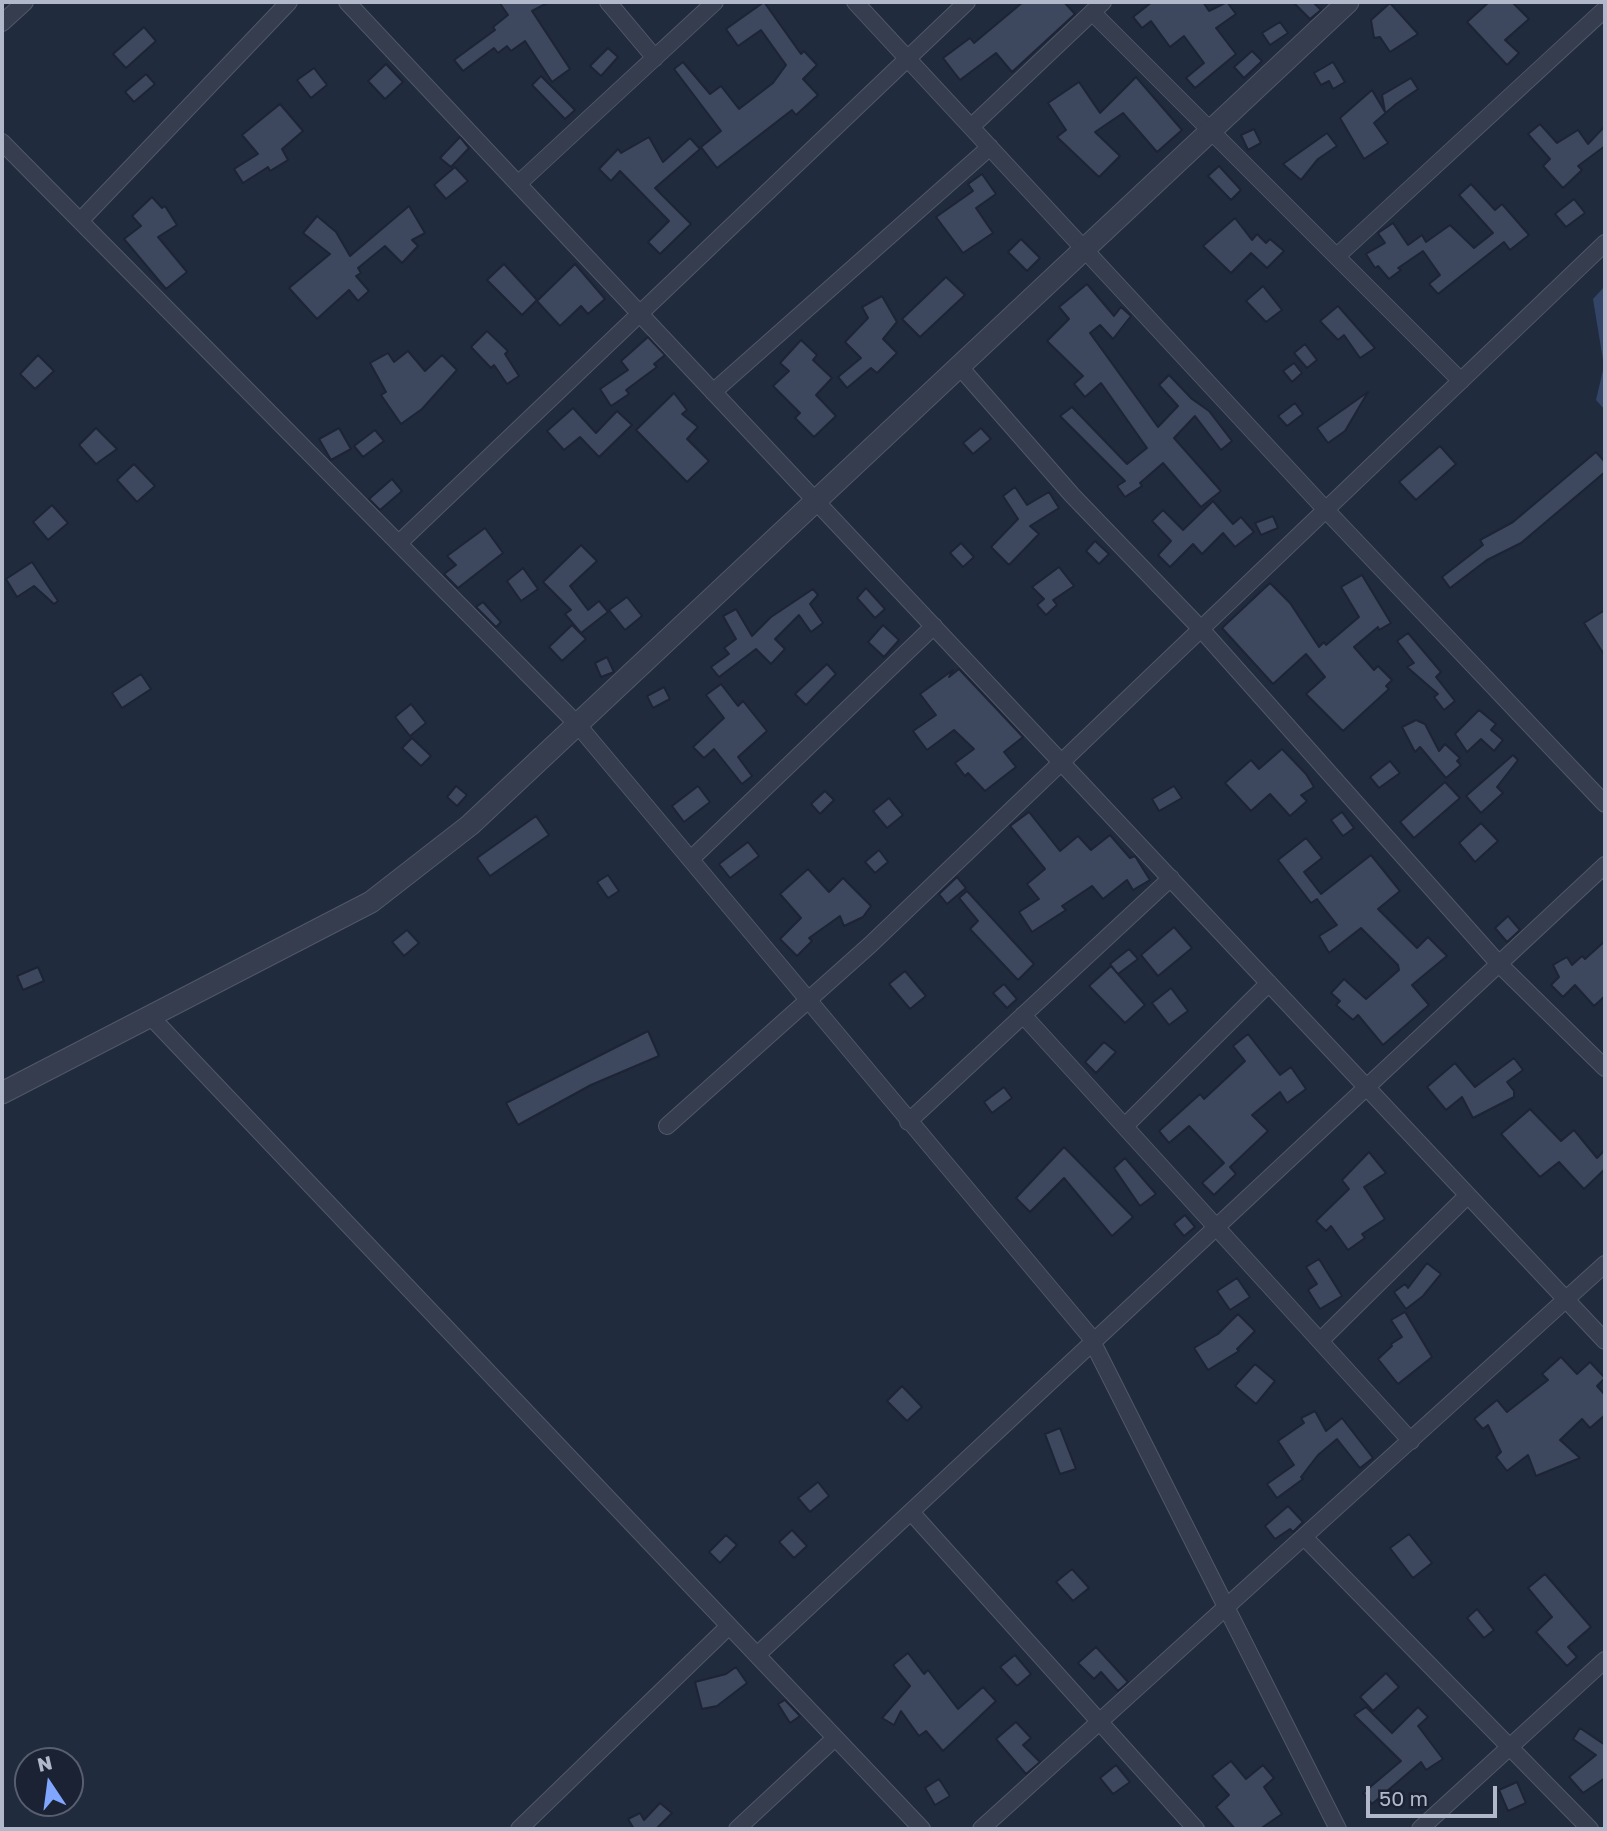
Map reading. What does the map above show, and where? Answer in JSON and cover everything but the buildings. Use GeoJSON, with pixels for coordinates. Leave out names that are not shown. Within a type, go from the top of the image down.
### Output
{"type":"FeatureCollection","features":[{"type":"Feature","properties":{"kind":"street"},"geometry":{"type":"LineString","coordinates":[[2,23],[25,2]]}},
{"type":"Feature","properties":{"kind":"street"},"geometry":{"type":"LineString","coordinates":[[80,221],[289,2]]}},
{"type":"Feature","properties":{"kind":"street"},"geometry":{"type":"LineString","coordinates":[[347,2],[1605,1341]]}},
{"type":"Feature","properties":{"kind":"street"},"geometry":{"type":"LineString","coordinates":[[608,2],[654,58]]}},
{"type":"Feature","properties":{"kind":"street"},"geometry":{"type":"LineString","coordinates":[[518,184],[715,2]]}},
{"type":"Feature","properties":{"kind":"street"},"geometry":{"type":"LineString","coordinates":[[855,2],[1326,510],[1605,804]]}},
{"type":"Feature","properties":{"kind":"street"},"geometry":{"type":"LineString","coordinates":[[399,544],[967,2]]}},
{"type":"Feature","properties":{"kind":"street"},"geometry":{"type":"LineString","coordinates":[[2,1093],[371,902],[470,825],[1348,2]]}},
{"type":"Feature","properties":{"kind":"street"},"geometry":{"type":"LineString","coordinates":[[971,127],[1097,7],[1211,131],[1461,381]]}},
{"type":"Feature","properties":{"kind":"street"},"geometry":{"type":"LineString","coordinates":[[1337,256],[1605,9]]}},
{"type":"Feature","properties":{"kind":"street"},"geometry":{"type":"LineString","coordinates":[[2,142],[578,724],[1093,1343],[1338,1829]]}},
{"type":"Feature","properties":{"kind":"street"},"geometry":{"type":"LineString","coordinates":[[713,392],[990,147]]}},
{"type":"Feature","properties":{"kind":"street"},"geometry":{"type":"LineString","coordinates":[[667,1126],[870,945],[1605,243]]}},
{"type":"Feature","properties":{"kind":"street"},"geometry":{"type":"LineString","coordinates":[[959,366],[1072,495],[1201,629],[1499,964],[1605,1068]]}},
{"type":"Feature","properties":{"kind":"street"},"geometry":{"type":"LineString","coordinates":[[691,859],[934,626]]}},
{"type":"Feature","properties":{"kind":"street"},"geometry":{"type":"LineString","coordinates":[[757,1655],[1605,865]]}},
{"type":"Feature","properties":{"kind":"street"},"geometry":{"type":"LineString","coordinates":[[908,1122],[1171,878]]}},
{"type":"Feature","properties":{"kind":"street"},"geometry":{"type":"LineString","coordinates":[[1125,1126],[1269,983]]}},
{"type":"Feature","properties":{"kind":"street"},"geometry":{"type":"LineString","coordinates":[[1023,1015],[1411,1441]]}},
{"type":"Feature","properties":{"kind":"street"},"geometry":{"type":"LineString","coordinates":[[151,1017],[922,1829]]}},
{"type":"Feature","properties":{"kind":"street"},"geometry":{"type":"LineString","coordinates":[[1320,1341],[1468,1195]]}},
{"type":"Feature","properties":{"kind":"street"},"geometry":{"type":"LineString","coordinates":[[981,1829],[1605,1264]]}},
{"type":"Feature","properties":{"kind":"street"},"geometry":{"type":"LineString","coordinates":[[911,1512],[1196,1829]]}},
{"type":"Feature","properties":{"kind":"street"},"geometry":{"type":"LineString","coordinates":[[1305,1538],[1590,1829]]}},
{"type":"Feature","properties":{"kind":"street"},"geometry":{"type":"LineString","coordinates":[[519,1829],[729,1626]]}},
{"type":"Feature","properties":{"kind":"street"},"geometry":{"type":"LineString","coordinates":[[1420,1829],[1605,1660]]}},
{"type":"Feature","properties":{"kind":"street"},"geometry":{"type":"LineString","coordinates":[[737,1829],[835,1738]]}},
{"type":"Feature","properties":{"kind":"water"},"geometry":{"type":"Polygon","coordinates":[[[1605,286],[1605,410],[1596,400],[1604,366],[1593,299],[1605,286]]]}}]}
